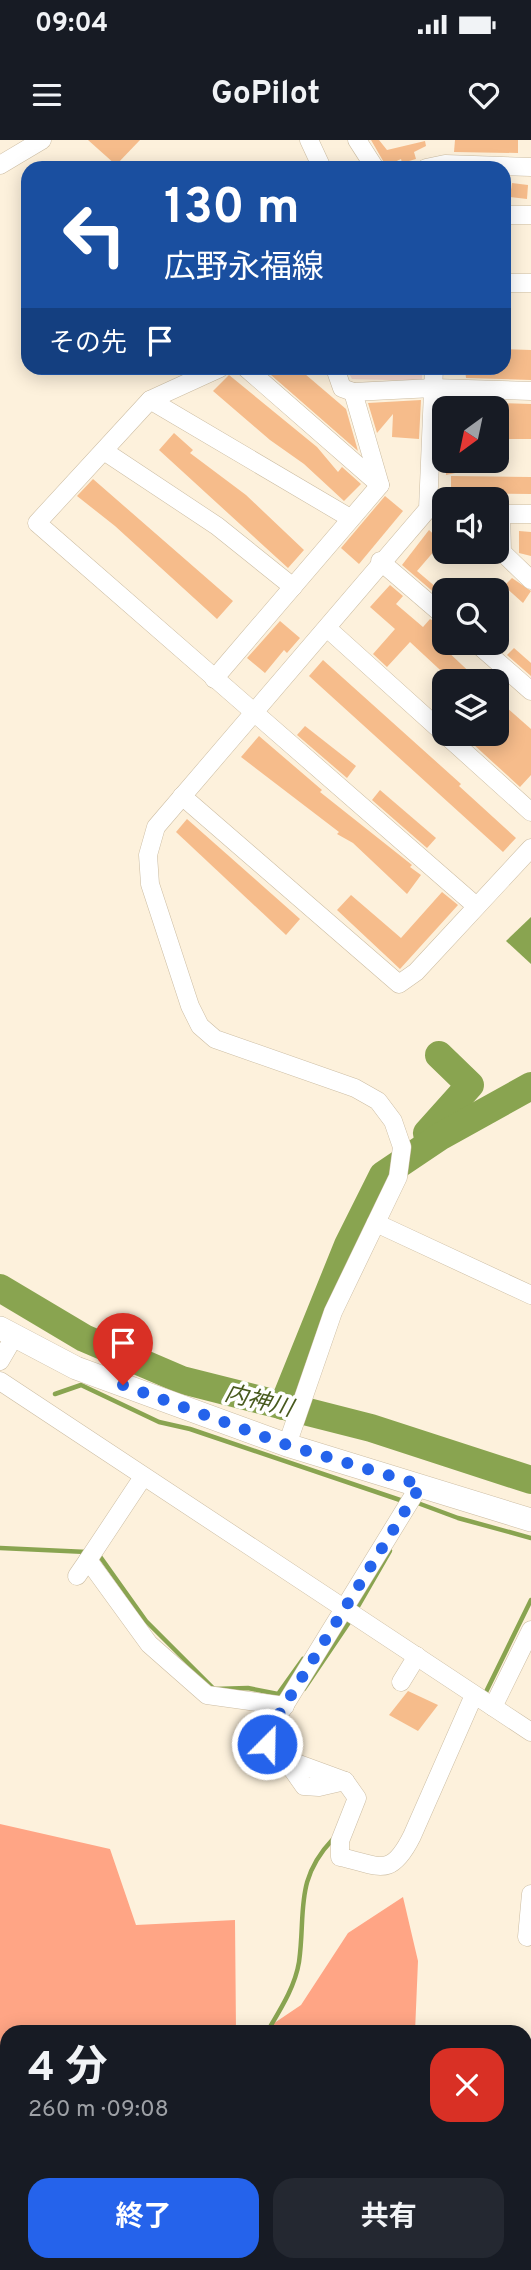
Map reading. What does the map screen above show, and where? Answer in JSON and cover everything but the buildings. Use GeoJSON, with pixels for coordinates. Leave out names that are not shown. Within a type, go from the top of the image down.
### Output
{"type":"FeatureCollection","features":[{"type":"Feature","properties":{"kind":"main road"},"geometry":{"type":"LineString","coordinates":[[7,1332],[76,1368],[531,1520]]}},
{"type":"Feature","properties":{"kind":"street"},"geometry":{"type":"LineString","coordinates":[[0,165],[42,140]]}},
{"type":"Feature","properties":{"kind":"street"},"geometry":{"type":"LineString","coordinates":[[309,140],[319,161]]}},
{"type":"Feature","properties":{"kind":"street"},"geometry":{"type":"LineString","coordinates":[[357,140],[370,161]]}},
{"type":"Feature","properties":{"kind":"street"},"geometry":{"type":"LineString","coordinates":[[511,166],[531,167]]}},
{"type":"Feature","properties":{"kind":"street"},"geometry":{"type":"LineString","coordinates":[[511,215],[531,215]]}},
{"type":"Feature","properties":{"kind":"street"},"geometry":{"type":"LineString","coordinates":[[511,283],[531,283]]}},
{"type":"Feature","properties":{"kind":"street"},"geometry":{"type":"LineString","coordinates":[[201,375],[149,400],[118,430],[104,451],[37,523],[475,905]]}},
{"type":"Feature","properties":{"kind":"street"},"geometry":{"type":"LineString","coordinates":[[254,375],[380,485]]}},
{"type":"Feature","properties":{"kind":"street"},"geometry":{"type":"LineString","coordinates":[[337,375],[342,388],[353,392],[433,388],[531,391]]}},
{"type":"Feature","properties":{"kind":"street"},"geometry":{"type":"LineString","coordinates":[[434,375],[435,487]]}},
{"type":"Feature","properties":{"kind":"street"},"geometry":{"type":"LineString","coordinates":[[353,392],[380,485]]}},
{"type":"Feature","properties":{"kind":"street"},"geometry":{"type":"LineString","coordinates":[[149,400],[350,518]]}},
{"type":"Feature","properties":{"kind":"street"},"geometry":{"type":"LineString","coordinates":[[104,451],[217,526],[293,587]]}},
{"type":"Feature","properties":{"kind":"street"},"geometry":{"type":"LineString","coordinates":[[214,679],[380,485]]}},
{"type":"Feature","properties":{"kind":"street"},"geometry":{"type":"LineString","coordinates":[[288,1439],[333,1312],[398,1177],[402,1147],[393,1121],[378,1101],[355,1088],[215,1039],[200,1026],[190,1006],[150,884],[148,855],[156,827],[327,628],[380,561],[432,514]]}},
{"type":"Feature","properties":{"kind":"street"},"geometry":{"type":"LineString","coordinates":[[509,514],[531,514]]}},
{"type":"Feature","properties":{"kind":"street"},"geometry":{"type":"LineString","coordinates":[[509,559],[531,580]]}},
{"type":"Feature","properties":{"kind":"street"},"geometry":{"type":"LineString","coordinates":[[380,561],[432,606]]}},
{"type":"Feature","properties":{"kind":"street"},"geometry":{"type":"LineString","coordinates":[[327,628],[531,812]]}},
{"type":"Feature","properties":{"kind":"street"},"geometry":{"type":"LineString","coordinates":[[490,655],[531,691]]}},
{"type":"Feature","properties":{"kind":"street"},"geometry":{"type":"LineString","coordinates":[[182,796],[399,984],[416,972],[475,905],[531,848]]}},
{"type":"Feature","properties":{"kind":"street"},"geometry":{"type":"LineString","coordinates":[[376,1223],[531,1295]]}},
{"type":"Feature","properties":{"kind":"street"},"geometry":{"type":"LineString","coordinates":[[0,1361],[7,1332]]}},
{"type":"Feature","properties":{"kind":"street"},"geometry":{"type":"LineString","coordinates":[[0,1381],[531,1732]]}},
{"type":"Feature","properties":{"kind":"street"},"geometry":{"type":"LineString","coordinates":[[77,1576],[143,1476]]}},
{"type":"Feature","properties":{"kind":"street"},"geometry":{"type":"LineString","coordinates":[[421,1485],[266,1736],[267,1744],[285,1759],[345,1781],[357,1798],[340,1841],[340,1857],[377,1868],[401,1858],[474,1695]]}},
{"type":"Feature","properties":{"kind":"street"},"geometry":{"type":"LineString","coordinates":[[88,1560],[149,1644],[207,1695],[285,1706]]}},
{"type":"Feature","properties":{"kind":"street"},"geometry":{"type":"LineString","coordinates":[[493,1707],[531,1630]]}},
{"type":"Feature","properties":{"kind":"street"},"geometry":{"type":"LineString","coordinates":[[401,1682],[417,1656]]}},
{"type":"Feature","properties":{"kind":"street"},"geometry":{"type":"LineString","coordinates":[[527,1937],[531,1894]]}},
{"type":"Feature","properties":{"kind":"shaded area"},"geometry":{"type":"Polygon","coordinates":[[[350,375],[422,375],[422,381],[352,379],[350,375]]]}},
{"type":"Feature","properties":{"kind":"shaded area"},"geometry":{"type":"Polygon","coordinates":[[[531,917],[531,964],[506,941],[531,917]]]}},
{"type":"Feature","properties":{"kind":"shaded area"},"geometry":{"type":"Polygon","coordinates":[[[0,1824],[110,1849],[136,1925],[235,1920],[236,2025],[0,2025],[0,1824]]]}},
{"type":"Feature","properties":{"kind":"shaded area"},"geometry":{"type":"Polygon","coordinates":[[[403,1897],[418,1961],[415,2025],[271,2025],[301,2005],[348,1933],[403,1897]]]}},
{"type":"Feature","properties":{"kind":"waterway"},"geometry":{"type":"LineString","coordinates":[[428,1138],[427,1133],[470,1085],[439,1055]]}},
{"type":"Feature","properties":{"kind":"waterway"},"geometry":{"type":"LineString","coordinates":[[283,1406],[348,1245],[383,1175],[441,1136],[531,1086]]}},
{"type":"Feature","properties":{"kind":"waterway","name":"内神川"},"geometry":{"type":"LineString","coordinates":[[0,1288],[84,1338],[182,1380],[371,1428],[531,1480]]}},
{"type":"Feature","properties":{"kind":"waterway"},"geometry":{"type":"LineString","coordinates":[[55,1394],[81,1385],[159,1422],[190,1429],[403,1501]]}},
{"type":"Feature","properties":{"kind":"waterway"},"geometry":{"type":"LineString","coordinates":[[415,1502],[458,1518],[531,1538]]}},
{"type":"Feature","properties":{"kind":"waterway"},"geometry":{"type":"LineString","coordinates":[[0,1548],[87,1552]]}},
{"type":"Feature","properties":{"kind":"waterway"},"geometry":{"type":"LineString","coordinates":[[356,1610],[390,1551]]}},
{"type":"Feature","properties":{"kind":"waterway"},"geometry":{"type":"LineString","coordinates":[[99,1555],[146,1621],[214,1689],[248,1688],[278,1694],[303,1659]]}},
{"type":"Feature","properties":{"kind":"waterway"},"geometry":{"type":"LineString","coordinates":[[484,1696],[531,1600]]}},
{"type":"Feature","properties":{"kind":"waterway"},"geometry":{"type":"LineString","coordinates":[[304,1689],[352,1618]]}},
{"type":"Feature","properties":{"kind":"waterway"},"geometry":{"type":"LineString","coordinates":[[271,2025],[297,1971],[304,1897],[312,1868],[333,1839]]}},
{"type":"Feature","properties":{"kind":"route"},"geometry":{"type":"LineString","coordinates":[[123,1385],[287,1445],[421,1485],[266,1736],[267,1744]]}}]}
